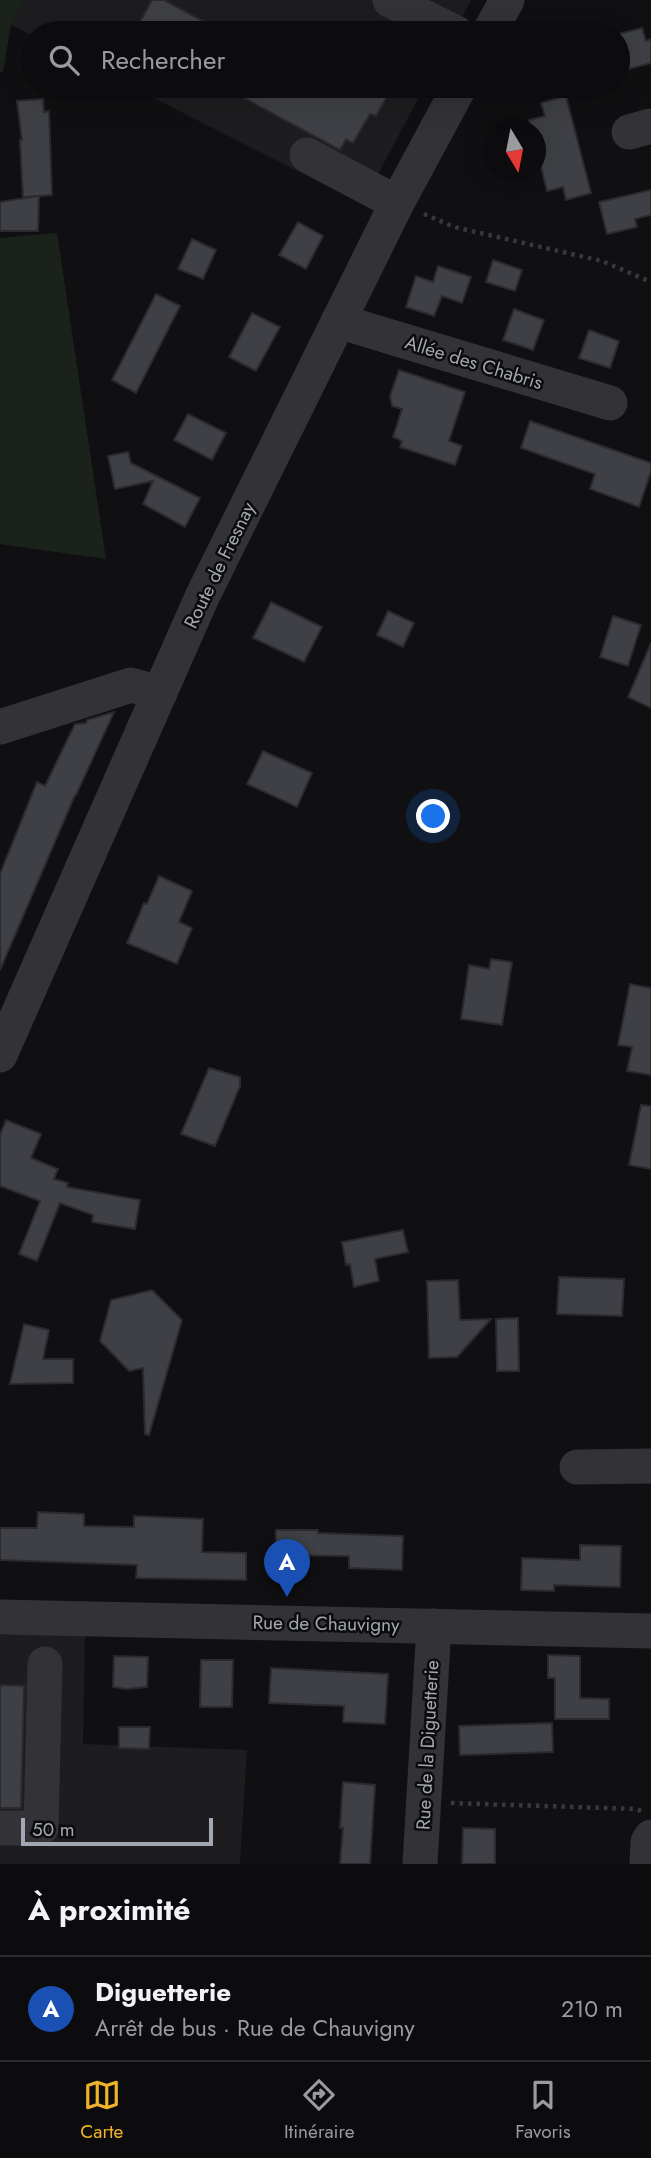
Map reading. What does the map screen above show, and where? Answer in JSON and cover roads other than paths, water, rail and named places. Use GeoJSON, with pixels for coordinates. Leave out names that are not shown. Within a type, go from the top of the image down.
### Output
{"type":"FeatureCollection","features":[{"type":"Feature","properties":{"kind":"street"},"geometry":{"type":"LineString","coordinates":[[496,21],[507,0]]}},
{"type":"Feature","properties":{"kind":"street"},"geometry":{"type":"LineString","coordinates":[[404,3],[435,21]]}},
{"type":"Feature","properties":{"kind":"street","name":"Route de Fresnay"},"geometry":{"type":"LineString","coordinates":[[0,1055],[202,597],[397,203],[454,98]]}},
{"type":"Feature","properties":{"kind":"street"},"geometry":{"type":"LineString","coordinates":[[307,155],[397,203]]}},
{"type":"Feature","properties":{"kind":"street","name":"Allée des Chabris"},"geometry":{"type":"LineString","coordinates":[[338,321],[610,403]]}},
{"type":"Feature","properties":{"kind":"street"},"geometry":{"type":"LineString","coordinates":[[0,727],[131,685],[160,692]]}},
{"type":"Feature","properties":{"kind":"street"},"geometry":{"type":"LineString","coordinates":[[577,1467],[651,1466]]}},
{"type":"Feature","properties":{"kind":"street","name":"Rue de Chauvigny"},"geometry":{"type":"LineString","coordinates":[[0,1617],[651,1631]]}},
{"type":"Feature","properties":{"kind":"street","name":"Rue de la Diguetterie"},"geometry":{"type":"LineString","coordinates":[[420,1864],[434,1626]]}},
{"type":"Feature","properties":{"kind":"street"},"geometry":{"type":"LineString","coordinates":[[0,1828],[41,1828],[45,1664]]}},
{"type":"Feature","properties":{"kind":"street"},"geometry":{"type":"LineString","coordinates":[[647,1825],[647,1864]]}},
{"type":"Feature","properties":{"kind":"place","name":"Diguetterie"},"geometry":{"type":"Point","coordinates":[287,1597]}}]}
